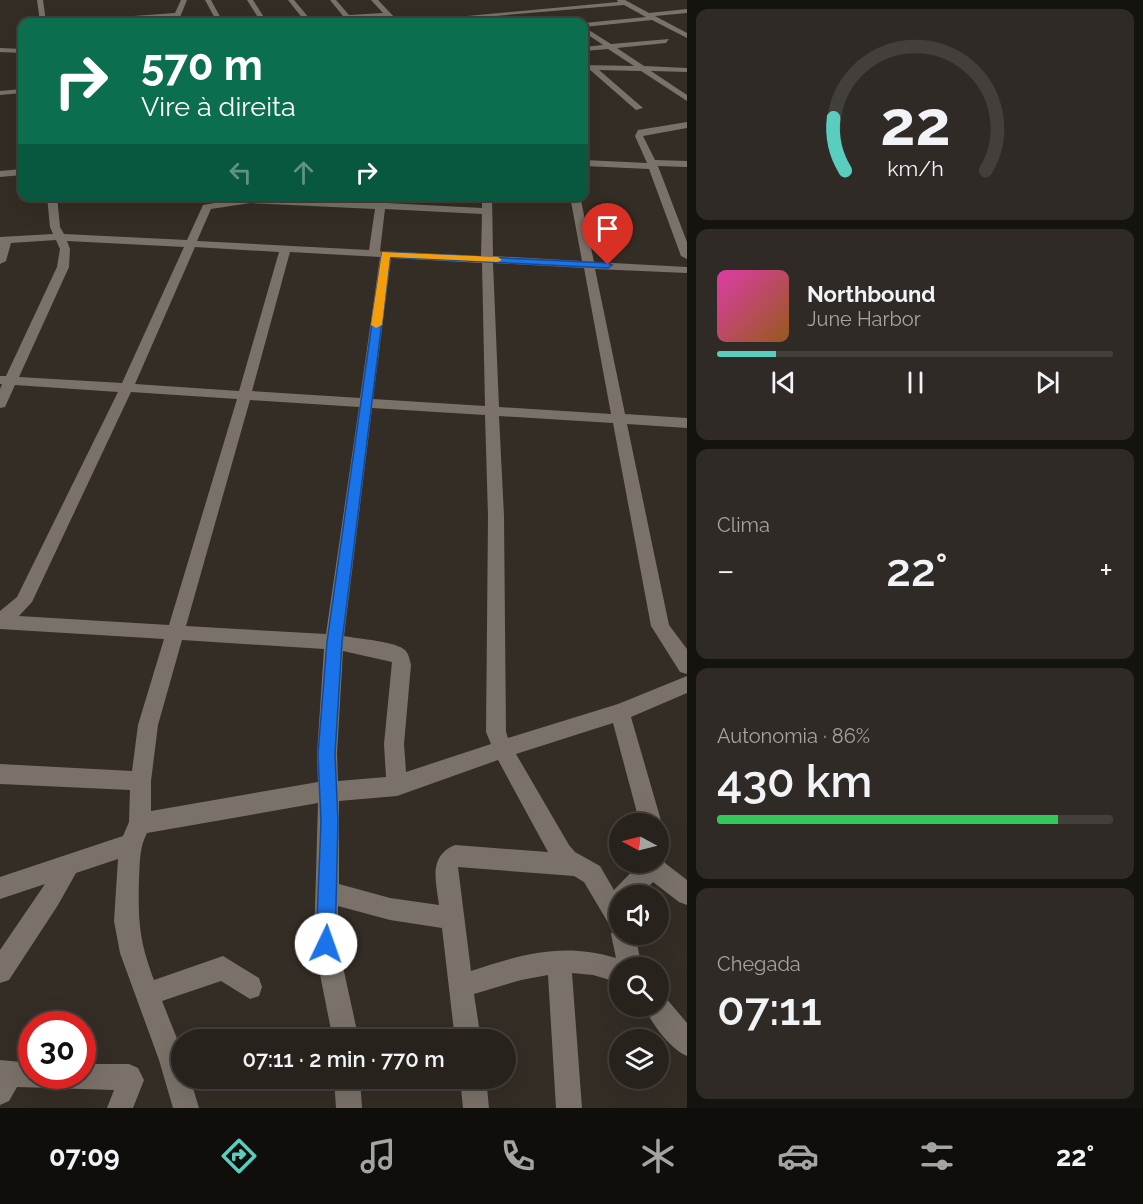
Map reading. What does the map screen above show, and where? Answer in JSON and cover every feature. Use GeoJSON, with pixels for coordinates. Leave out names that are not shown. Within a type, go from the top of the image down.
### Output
{"type":"FeatureCollection","features":[{"type":"Feature","properties":{"kind":"street"},"geometry":{"type":"LineString","coordinates":[[40,0],[42,18]]}},
{"type":"Feature","properties":{"kind":"street"},"geometry":{"type":"LineString","coordinates":[[176,18],[184,0]]}},
{"type":"Feature","properties":{"kind":"street"},"geometry":{"type":"LineString","coordinates":[[208,0],[218,18]]}},
{"type":"Feature","properties":{"kind":"street"},"geometry":{"type":"LineString","coordinates":[[250,0],[261,18]]}},
{"type":"Feature","properties":{"kind":"street"},"geometry":{"type":"LineString","coordinates":[[291,0],[306,18]]}},
{"type":"Feature","properties":{"kind":"street"},"geometry":{"type":"LineString","coordinates":[[333,0],[348,18],[389,14]]}},
{"type":"Feature","properties":{"kind":"street"},"geometry":{"type":"LineString","coordinates":[[374,0],[392,18]]}},
{"type":"Feature","properties":{"kind":"street"},"geometry":{"type":"LineString","coordinates":[[541,0],[564,16]]}},
{"type":"Feature","properties":{"kind":"street"},"geometry":{"type":"LineString","coordinates":[[586,0],[595,6]]}},
{"type":"Feature","properties":{"kind":"street"},"geometry":{"type":"LineString","coordinates":[[441,9],[452,18],[623,2],[687,36]]}},
{"type":"Feature","properties":{"kind":"street"},"geometry":{"type":"LineString","coordinates":[[588,26],[651,17],[685,7]]}},
{"type":"Feature","properties":{"kind":"street"},"geometry":{"type":"LineString","coordinates":[[588,30],[687,99]]}},
{"type":"Feature","properties":{"kind":"street"},"geometry":{"type":"LineString","coordinates":[[588,49],[666,41]]}},
{"type":"Feature","properties":{"kind":"street"},"geometry":{"type":"LineString","coordinates":[[0,50],[18,51]]}},
{"type":"Feature","properties":{"kind":"street"},"geometry":{"type":"LineString","coordinates":[[588,67],[687,70]]}},
{"type":"Feature","properties":{"kind":"street"},"geometry":{"type":"LineString","coordinates":[[588,68],[639,108]]}},
{"type":"Feature","properties":{"kind":"street"},"geometry":{"type":"LineString","coordinates":[[0,93],[18,91]]}},
{"type":"Feature","properties":{"kind":"street"},"geometry":{"type":"LineString","coordinates":[[687,125],[639,134],[687,256]]}},
{"type":"Feature","properties":{"kind":"street"},"geometry":{"type":"LineString","coordinates":[[588,163],[687,164]]}},
{"type":"Feature","properties":{"kind":"street"},"geometry":{"type":"LineString","coordinates":[[0,174],[18,172]]}},
{"type":"Feature","properties":{"kind":"street"},"geometry":{"type":"LineString","coordinates":[[0,404],[6,380],[60,275],[65,249],[55,227],[52,201]]}},
{"type":"Feature","properties":{"kind":"street"},"geometry":{"type":"LineString","coordinates":[[0,622],[23,602],[127,387],[204,210],[209,206],[243,201]]}},
{"type":"Feature","properties":{"kind":"street"},"geometry":{"type":"LineString","coordinates":[[346,201],[487,204],[496,528],[496,732],[503,750],[561,853],[575,865],[592,874],[609,895]]}},
{"type":"Feature","properties":{"kind":"street"},"geometry":{"type":"LineString","coordinates":[[576,201],[660,626],[665,636],[685,657]]}},
{"type":"Feature","properties":{"kind":"street"},"geometry":{"type":"LineString","coordinates":[[344,1029],[326,944],[327,754],[334,642],[366,402],[380,254],[381,202]]}},
{"type":"Feature","properties":{"kind":"street"},"geometry":{"type":"LineString","coordinates":[[674,221],[687,222]]}},
{"type":"Feature","properties":{"kind":"street"},"geometry":{"type":"LineString","coordinates":[[0,261],[4,239],[60,237],[687,270]]}},
{"type":"Feature","properties":{"kind":"street"},"geometry":{"type":"LineString","coordinates":[[186,1108],[172,1060],[132,953],[126,921],[141,781],[148,725],[285,249]]}},
{"type":"Feature","properties":{"kind":"street"},"geometry":{"type":"LineString","coordinates":[[6,380],[687,423]]}},
{"type":"Feature","properties":{"kind":"street"},"geometry":{"type":"LineString","coordinates":[[23,602],[39,623]]}},
{"type":"Feature","properties":{"kind":"street"},"geometry":{"type":"LineString","coordinates":[[0,622],[334,642],[394,652],[400,657],[402,665],[394,744],[396,786]]}},
{"type":"Feature","properties":{"kind":"street"},"geometry":{"type":"LineString","coordinates":[[0,888],[69,864],[135,834],[263,801],[396,786],[620,712],[687,684]]}},
{"type":"Feature","properties":{"kind":"street"},"geometry":{"type":"LineString","coordinates":[[620,712],[648,813]]}},
{"type":"Feature","properties":{"kind":"street"},"geometry":{"type":"LineString","coordinates":[[0,774],[141,781]]}},
{"type":"Feature","properties":{"kind":"street"},"geometry":{"type":"LineString","coordinates":[[467,1029],[447,867],[453,857],[575,865]]}},
{"type":"Feature","properties":{"kind":"street"},"geometry":{"type":"LineString","coordinates":[[0,971],[50,897],[69,864]]}},
{"type":"Feature","properties":{"kind":"street"},"geometry":{"type":"LineString","coordinates":[[636,885],[646,873]]}},
{"type":"Feature","properties":{"kind":"street"},"geometry":{"type":"LineString","coordinates":[[662,873],[687,894]]}},
{"type":"Feature","properties":{"kind":"street"},"geometry":{"type":"LineString","coordinates":[[328,892],[390,909],[452,918]]}},
{"type":"Feature","properties":{"kind":"street"},"geometry":{"type":"LineString","coordinates":[[461,986],[522,968],[559,961],[583,962],[609,968]]}},
{"type":"Feature","properties":{"kind":"street"},"geometry":{"type":"LineString","coordinates":[[559,961],[569,1108]]}},
{"type":"Feature","properties":{"kind":"street"},"geometry":{"type":"LineString","coordinates":[[148,994],[223,968],[250,987]]}},
{"type":"Feature","properties":{"kind":"street"},"geometry":{"type":"LineString","coordinates":[[665,1017],[687,1043]]}},
{"type":"Feature","properties":{"kind":"street"},"geometry":{"type":"LineString","coordinates":[[3,1080],[49,1077],[129,1077],[131,1080],[120,1108]]}},
{"type":"Feature","properties":{"kind":"street"},"geometry":{"type":"LineString","coordinates":[[348,1089],[349,1108]]}},
{"type":"Feature","properties":{"kind":"street"},"geometry":{"type":"LineString","coordinates":[[474,1089],[476,1108]]}},
{"type":"Feature","properties":{"kind":"slow traffic"},"geometry":{"type":"LineString","coordinates":[[376,325],[386,254],[498,260]]}},
{"type":"Feature","properties":{"kind":"route"},"geometry":{"type":"LineString","coordinates":[[326,944],[329,822],[327,754],[334,642],[386,254],[608,265]]}}]}
